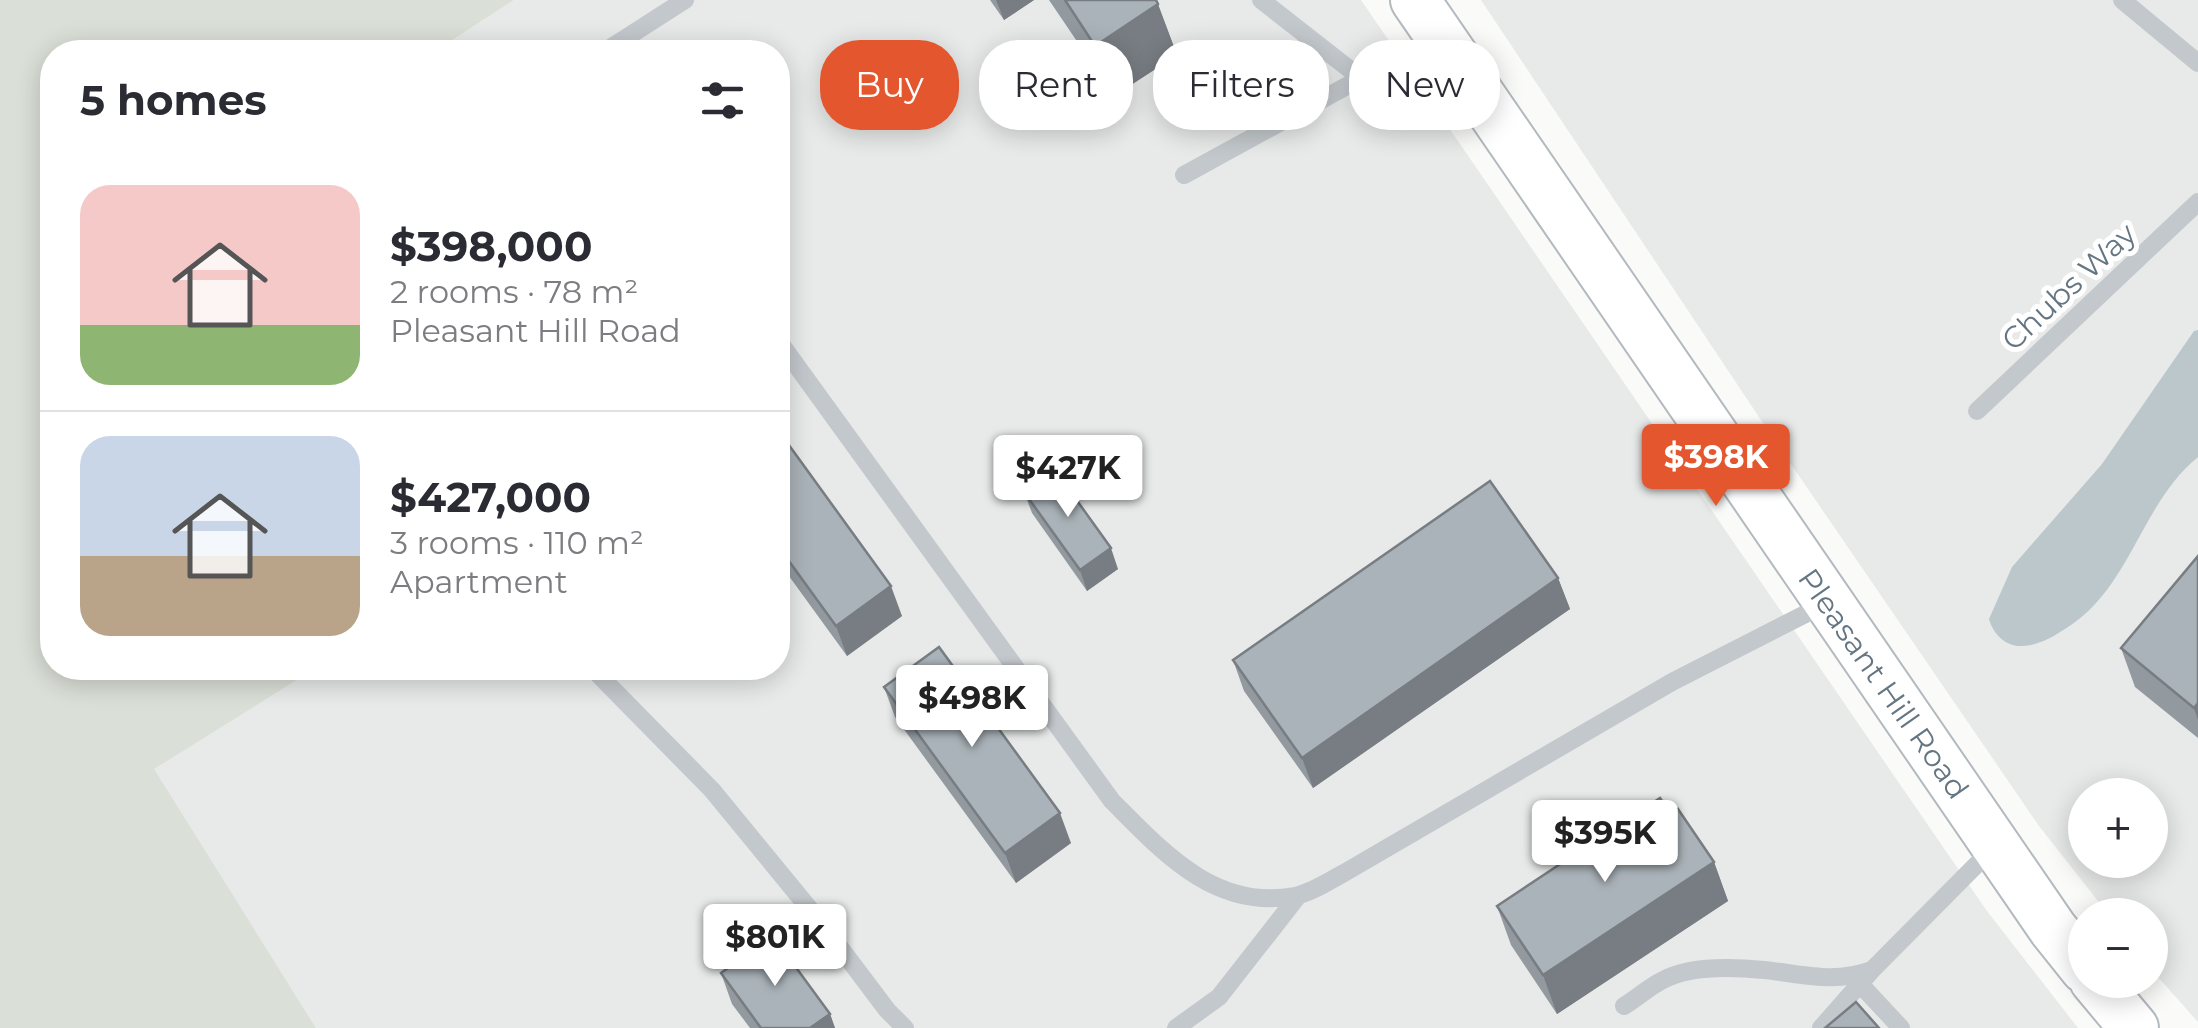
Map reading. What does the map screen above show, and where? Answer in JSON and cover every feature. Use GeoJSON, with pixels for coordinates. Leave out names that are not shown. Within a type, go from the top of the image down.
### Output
{"type":"FeatureCollection","features":[{"type":"Feature","properties":{"kind":"street","name":"Pleasant Hill Road"},"geometry":{"type":"LineString","coordinates":[[1427,18],[2068,947]]}},
{"type":"Feature","properties":{"kind":"street"},"geometry":{"type":"LineString","coordinates":[[2109,998],[2134,1028]]}},
{"type":"Feature","properties":{"kind":"lane"},"geometry":{"type":"LineString","coordinates":[[623,40],[685,0]]}},
{"type":"Feature","properties":{"kind":"lane"},"geometry":{"type":"LineString","coordinates":[[1261,0],[1349,69]]}},
{"type":"Feature","properties":{"kind":"lane"},"geometry":{"type":"LineString","coordinates":[[2122,0],[2198,62]]}},
{"type":"Feature","properties":{"kind":"lane"},"geometry":{"type":"LineString","coordinates":[[1404,40],[1427,18]]}},
{"type":"Feature","properties":{"kind":"lane"},"geometry":{"type":"LineString","coordinates":[[1184,175],[1349,86]]}},
{"type":"Feature","properties":{"kind":"lane","name":"Chubs Way"},"geometry":{"type":"LineString","coordinates":[[1977,411],[2198,202]]}},
{"type":"Feature","properties":{"kind":"lane"},"geometry":{"type":"LineString","coordinates":[[790,357],[1112,801],[1170,858],[1199,880],[1232,894],[1256,899],[1298,896],[1672,682],[1827,603]]}},
{"type":"Feature","properties":{"kind":"lane"},"geometry":{"type":"LineString","coordinates":[[604,680],[712,790],[905,1028]]}},
{"type":"Feature","properties":{"kind":"lane"},"geometry":{"type":"LineString","coordinates":[[1821,1028],[1995,846]]}},
{"type":"Feature","properties":{"kind":"lane"},"geometry":{"type":"LineString","coordinates":[[1176,1028],[1219,997],[1298,896]]}},
{"type":"Feature","properties":{"kind":"lane"},"geometry":{"type":"LineString","coordinates":[[1624,1006],[1666,978],[1697,970],[1764,970],[1807,978],[1866,977]]}},
{"type":"Feature","properties":{"kind":"lane"},"geometry":{"type":"LineString","coordinates":[[1866,977],[1901,1028]]}},
{"type":"Feature","properties":{"kind":"shaded area"},"geometry":{"type":"Polygon","coordinates":[[[0,0],[514,0],[452,40],[40,40],[40,680],[297,680],[154,769],[316,1028],[0,1028],[0,0]]]}},
{"type":"Feature","properties":{"kind":"shaded area"},"geometry":{"type":"Polygon","coordinates":[[[514,0],[1361,0],[1388,40],[1349,40],[1349,130],[1450,130],[1987,911],[2078,1028],[316,1028],[153,769],[297,680],[790,680],[790,40],[452,40],[514,0]]]}},
{"type":"Feature","properties":{"kind":"shaded area"},"geometry":{"type":"Polygon","coordinates":[[[1481,0],[2198,0],[2198,1022],[2168,988],[2168,898],[2096,898],[2080,878],[2168,878],[2168,778],[2068,778],[2068,863],[1773,438],[1481,0]]]}},
{"type":"Feature","properties":{"kind":"shaded area"},"geometry":{"type":"Polygon","coordinates":[[[2198,330],[2198,457],[2162,498],[2121,569],[2087,612],[2039,643],[2016,646],[2006,642],[1989,619],[2012,567],[2102,464],[2198,330]]]}},
{"type":"Feature","properties":{"kind":"building"},"geometry":{"type":"Polygon","coordinates":[[[1065,0],[1156,0],[1158,4],[1104,40],[1091,40],[1065,0]]]}},
{"type":"Feature","properties":{"kind":"building"},"geometry":{"type":"Polygon","coordinates":[[[790,447],[891,586],[836,626],[790,563],[790,447]]]}},
{"type":"Feature","properties":{"kind":"building"},"geometry":{"type":"Polygon","coordinates":[[[1055,470],[1111,548],[1080,570],[1024,492],[1055,470]]]}},
{"type":"Feature","properties":{"kind":"building"},"geometry":{"type":"Polygon","coordinates":[[[1490,481],[1558,578],[1302,758],[1233,660],[1490,481]]]}},
{"type":"Feature","properties":{"kind":"building"},"geometry":{"type":"Polygon","coordinates":[[[2198,556],[2198,703],[2194,708],[2121,648],[2198,556]]]}},
{"type":"Feature","properties":{"kind":"building"},"geometry":{"type":"Polygon","coordinates":[[[939,647],[1060,813],[1005,853],[884,687],[939,647]]]}},
{"type":"Feature","properties":{"kind":"building"},"geometry":{"type":"Polygon","coordinates":[[[1660,798],[1671,814],[1678,809],[1714,862],[1543,975],[1497,906],[1660,798]]]}},
{"type":"Feature","properties":{"kind":"building"},"geometry":{"type":"Polygon","coordinates":[[[773,936],[830,1014],[810,1028],[761,1028],[721,973],[773,936]]]}},
{"type":"Feature","properties":{"kind":"building"},"geometry":{"type":"Polygon","coordinates":[[[1856,1002],[1879,1028],[1825,1028],[1856,1002]]]}}]}
